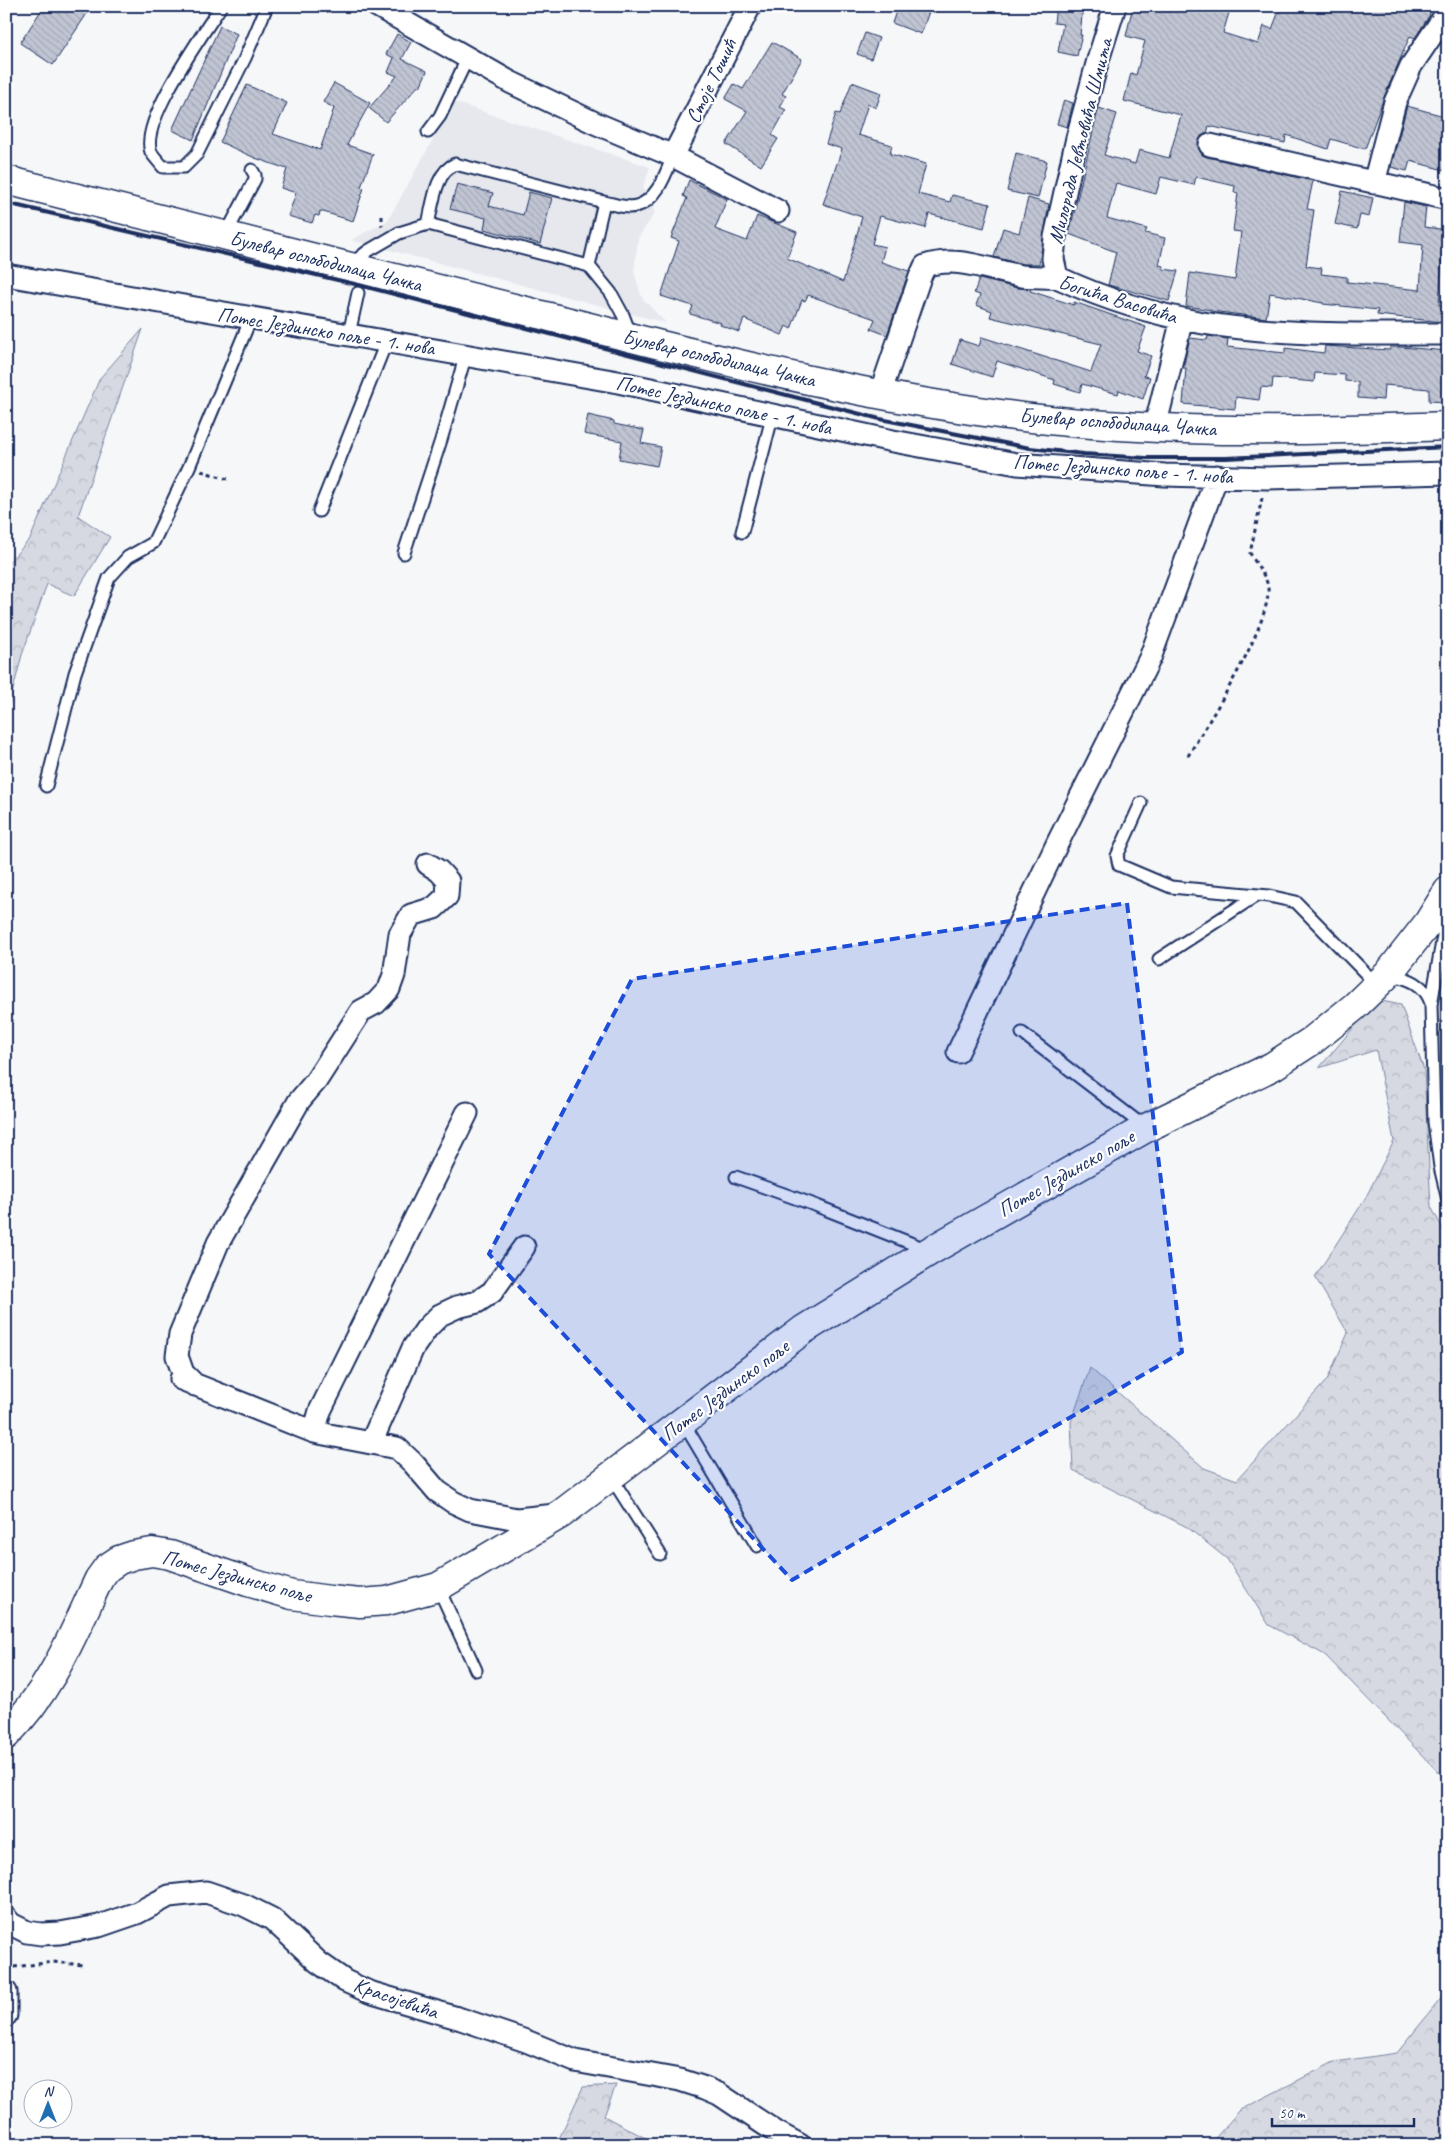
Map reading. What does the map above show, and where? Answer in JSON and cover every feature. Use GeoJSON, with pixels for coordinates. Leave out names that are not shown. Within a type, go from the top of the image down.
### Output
{"type":"FeatureCollection","features":[{"type":"Feature","properties":{"kind":"main road","name":"Булевар ослободилаца Чачка"},"geometry":{"type":"LineString","coordinates":[[6,180],[747,366],[880,394],[991,413],[1044,420],[1154,427],[1291,430],[1448,426]]}},
{"type":"Feature","properties":{"kind":"main road","name":"Потес Јездинско поље"},"geometry":{"type":"LineString","coordinates":[[6,1735],[25,1716],[52,1678],[99,1579],[107,1568],[126,1557],[152,1552],[170,1555],[292,1595],[360,1603],[387,1602],[438,1587],[561,1514],[803,1330],[930,1251],[1146,1128],[1273,1066],[1312,1040],[1383,979],[1428,923],[1448,891]]}},
{"type":"Feature","properties":{"kind":"street"},"geometry":{"type":"LineString","coordinates":[[377,6],[467,59],[586,119],[673,156],[778,211]]}},
{"type":"Feature","properties":{"kind":"street","name":"Стоје Тошић"},"geometry":{"type":"LineString","coordinates":[[673,156],[750,6]]}},
{"type":"Feature","properties":{"kind":"street","name":"Милорада Јевтовића Шмита"},"geometry":{"type":"LineString","coordinates":[[1057,277],[1053,259],[1055,237],[1077,138],[1115,6]]}},
{"type":"Feature","properties":{"kind":"street"},"geometry":{"type":"LineString","coordinates":[[1374,183],[1395,102],[1411,66],[1448,11]]}},
{"type":"Feature","properties":{"kind":"street"},"geometry":{"type":"LineString","coordinates":[[1210,145],[1448,198]]}},
{"type":"Feature","properties":{"kind":"street","name":"Богића Васовића"},"geometry":{"type":"LineString","coordinates":[[880,394],[920,277],[926,266],[944,261],[960,262],[1033,278],[1057,277],[1091,293],[1182,319],[1274,331],[1448,334]]}},
{"type":"Feature","properties":{"kind":"street","name":"Потес Јездинско поље - 1. нова"},"geometry":{"type":"LineString","coordinates":[[6,275],[387,340],[618,382],[893,441],[1017,464],[1165,475],[1267,478],[1448,473]]}},
{"type":"Feature","properties":{"kind":"street"},"geometry":{"type":"LineString","coordinates":[[1154,427],[1182,319]]}},
{"type":"Feature","properties":{"kind":"street"},"geometry":{"type":"LineString","coordinates":[[958,1052],[1053,853],[1150,658],[1217,476]]}},
{"type":"Feature","properties":{"kind":"street"},"geometry":{"type":"LineString","coordinates":[[428,864],[448,881],[447,896],[434,908],[411,915],[400,934],[394,975],[389,989],[376,1003],[361,1011],[316,1081],[300,1101],[218,1243],[180,1334],[177,1356],[185,1381],[314,1432],[397,1448],[437,1491],[453,1502],[470,1510],[517,1519],[561,1514]]}},
{"type":"Feature","properties":{"kind":"street"},"geometry":{"type":"LineString","coordinates":[[314,1432],[320,1411],[467,1113]]}},
{"type":"Feature","properties":{"kind":"street"},"geometry":{"type":"LineString","coordinates":[[371,1443],[412,1348],[427,1328],[440,1315],[457,1307],[477,1302],[492,1292],[524,1247]]}},
{"type":"Feature","properties":{"kind":"street","name":"Красојевића"},"geometry":{"type":"LineString","coordinates":[[6,1918],[11,1924],[27,1932],[41,1934],[60,1933],[109,1923],[137,1913],[169,1896],[206,1892],[244,1905],[272,1919],[318,1962],[345,1981],[369,1992],[461,2019],[575,2060],[680,2080],[705,2088],[720,2094],[776,2132],[800,2145]]}},
{"type":"Feature","properties":{"kind":"street"},"geometry":{"type":"LineString","coordinates":[[6,1992],[6,2015]]}},
{"type":"Feature","properties":{"kind":"lane"},"geometry":{"type":"LineString","coordinates":[[221,6],[167,93],[152,128],[151,152],[163,168],[184,167],[197,154],[245,58],[267,6]]}},
{"type":"Feature","properties":{"kind":"lane"},"geometry":{"type":"LineString","coordinates":[[428,132],[440,116],[467,59]]}},
{"type":"Feature","properties":{"kind":"lane"},"geometry":{"type":"LineString","coordinates":[[428,224],[439,183],[444,172],[449,166],[454,164],[624,207],[637,206],[647,200],[662,181],[673,156]]}},
{"type":"Feature","properties":{"kind":"lane"},"geometry":{"type":"LineString","coordinates":[[226,236],[255,179],[252,170]]}},
{"type":"Feature","properties":{"kind":"lane"},"geometry":{"type":"LineString","coordinates":[[589,266],[604,202]]}},
{"type":"Feature","properties":{"kind":"lane"},"geometry":{"type":"LineString","coordinates":[[348,266],[368,250],[399,232],[428,224],[589,266],[611,293],[623,315],[632,338]]}},
{"type":"Feature","properties":{"kind":"lane"},"geometry":{"type":"LineString","coordinates":[[349,334],[358,293]]}},
{"type":"Feature","properties":{"kind":"lane"},"geometry":{"type":"LineString","coordinates":[[46,786],[75,673],[109,578],[128,557],[153,543],[189,467],[251,318]]}},
{"type":"Feature","properties":{"kind":"lane"},"geometry":{"type":"LineString","coordinates":[[319,511],[387,340]]}},
{"type":"Feature","properties":{"kind":"lane"},"geometry":{"type":"LineString","coordinates":[[404,553],[441,440],[466,354]]}},
{"type":"Feature","properties":{"kind":"lane"},"geometry":{"type":"LineString","coordinates":[[742,532],[773,414]]}},
{"type":"Feature","properties":{"kind":"lane"},"geometry":{"type":"LineString","coordinates":[[1141,803],[1117,856],[1119,865],[1171,887],[1257,895],[1296,902],[1383,979],[1417,983],[1426,992],[1431,1005]]}},
{"type":"Feature","properties":{"kind":"lane"},"geometry":{"type":"LineString","coordinates":[[1159,959],[1257,895]]}},
{"type":"Feature","properties":{"kind":"lane"},"geometry":{"type":"LineString","coordinates":[[1448,907],[1431,1005],[1434,1122],[1440,1167],[1448,1200]]}},
{"type":"Feature","properties":{"kind":"lane"},"geometry":{"type":"LineString","coordinates":[[1022,1033],[1146,1128]]}},
{"type":"Feature","properties":{"kind":"lane"},"geometry":{"type":"LineString","coordinates":[[736,1176],[930,1251]]}},
{"type":"Feature","properties":{"kind":"lane"},"geometry":{"type":"LineString","coordinates":[[683,1422],[757,1546]]}},
{"type":"Feature","properties":{"kind":"lane"},"geometry":{"type":"LineString","coordinates":[[611,1477],[660,1554]]}},
{"type":"Feature","properties":{"kind":"lane"},"geometry":{"type":"LineString","coordinates":[[438,1587],[476,1670]]}},
{"type":"Feature","properties":{"kind":"path"},"geometry":{"type":"LineString","coordinates":[[189,467],[231,480]]}},
{"type":"Feature","properties":{"kind":"path"},"geometry":{"type":"LineString","coordinates":[[1188,756],[1236,674],[1262,618],[1266,605],[1268,584],[1250,553],[1267,478]]}},
{"type":"Feature","properties":{"kind":"path"},"geometry":{"type":"LineString","coordinates":[[6,1968],[53,1962],[83,1965]]}},
{"type":"Feature","properties":{"kind":"highlighted area"},"geometry":{"type":"Polygon","coordinates":[[[1127,903],[1182,1352],[792,1580],[489,1254],[632,979],[1127,903]]]}},
{"type":"Feature","properties":{"kind":"shaded area"},"geometry":{"type":"Polygon","coordinates":[[[454,102],[650,167],[643,188],[655,213],[638,238],[634,272],[642,298],[666,323],[351,240],[388,220],[454,102]]]}},
{"type":"Feature","properties":{"kind":"green space"},"geometry":{"type":"Polygon","coordinates":[[[143,329],[78,516],[110,537],[74,596],[47,584],[22,655],[6,717],[6,565],[30,539],[100,378],[143,329]]]}},
{"type":"Feature","properties":{"kind":"green space"},"geometry":{"type":"Polygon","coordinates":[[[1448,965],[1448,1143],[1443,1128],[1433,1014],[1448,965]]]}},
{"type":"Feature","properties":{"kind":"green space"},"geometry":{"type":"Polygon","coordinates":[[[1377,1000],[1401,1005],[1424,1070],[1431,1207],[1448,1238],[1448,1271],[1440,1274],[1448,1290],[1448,1782],[1325,1655],[1269,1625],[1227,1559],[1187,1527],[1073,1470],[1071,1422],[1090,1368],[1204,1468],[1237,1480],[1327,1380],[1348,1333],[1315,1277],[1365,1199],[1394,1141],[1376,1050],[1319,1068],[1377,1000]]]}},
{"type":"Feature","properties":{"kind":"green space"},"geometry":{"type":"Polygon","coordinates":[[[1448,1990],[1448,2145],[1209,2145],[1240,2110],[1334,2062],[1397,2053],[1448,1990]]]}},
{"type":"Feature","properties":{"kind":"green space"},"geometry":{"type":"Polygon","coordinates":[[[616,2085],[604,2116],[651,2141],[649,2145],[556,2145],[583,2087],[616,2085]]]}},
{"type":"Feature","properties":{"kind":"building"},"geometry":{"type":"Polygon","coordinates":[[[44,6],[92,6],[53,65],[20,43],[44,6]]]}},
{"type":"Feature","properties":{"kind":"building"},"geometry":{"type":"Polygon","coordinates":[[[898,6],[931,6],[921,34],[892,23],[898,6]]]}},
{"type":"Feature","properties":{"kind":"building"},"geometry":{"type":"Polygon","coordinates":[[[1056,6],[1083,6],[1080,35],[1082,35],[1077,56],[1058,52],[1063,24],[1054,23],[1056,6]]]}},
{"type":"Feature","properties":{"kind":"building"},"geometry":{"type":"Polygon","coordinates":[[[1133,6],[1231,6],[1223,33],[1258,44],[1264,26],[1272,29],[1281,6],[1432,6],[1429,16],[1415,38],[1410,36],[1384,97],[1365,149],[1331,139],[1328,149],[1286,135],[1285,143],[1209,126],[1207,133],[1201,136],[1198,143],[1202,155],[1207,157],[1313,181],[1307,209],[1314,210],[1306,266],[1322,268],[1321,274],[1347,277],[1347,282],[1420,290],[1423,245],[1400,242],[1404,202],[1426,207],[1424,227],[1448,230],[1448,256],[1442,256],[1439,305],[1444,305],[1443,322],[1377,315],[1378,310],[1323,304],[1270,293],[1266,318],[1186,306],[1190,273],[1235,280],[1241,232],[1233,231],[1238,193],[1234,192],[1235,186],[1196,177],[1194,185],[1161,177],[1156,194],[1116,183],[1107,218],[1147,229],[1145,233],[1165,238],[1159,265],[1163,266],[1163,269],[1178,271],[1169,301],[1108,285],[1116,252],[1069,234],[1098,110],[1099,108],[1117,114],[1104,155],[1135,164],[1139,150],[1169,158],[1181,115],[1124,101],[1131,73],[1136,75],[1145,41],[1126,36],[1133,6]]]}},
{"type":"Feature","properties":{"kind":"building"},"geometry":{"type":"Polygon","coordinates":[[[220,26],[237,34],[193,140],[172,130],[220,26]]]}},
{"type":"Feature","properties":{"kind":"building"},"geometry":{"type":"Polygon","coordinates":[[[865,33],[879,38],[871,59],[857,54],[865,33]]]}},
{"type":"Feature","properties":{"kind":"building"},"geometry":{"type":"Polygon","coordinates":[[[397,34],[411,42],[402,59],[427,71],[420,87],[418,86],[386,122],[369,108],[397,76],[388,72],[394,58],[386,54],[397,34]]]}},
{"type":"Feature","properties":{"kind":"building"},"geometry":{"type":"Polygon","coordinates":[[[772,42],[802,59],[782,94],[786,96],[780,107],[786,110],[772,135],[778,139],[761,166],[726,144],[747,111],[725,99],[734,84],[743,89],[772,42]]]}},
{"type":"Feature","properties":{"kind":"building"},"geometry":{"type":"Polygon","coordinates":[[[852,82],[881,93],[876,108],[868,104],[858,135],[892,145],[890,154],[926,164],[918,194],[950,202],[952,195],[990,204],[984,228],[929,214],[925,228],[880,216],[872,244],[885,247],[881,262],[909,271],[887,335],[871,329],[875,319],[808,295],[805,301],[802,300],[791,329],[786,326],[782,335],[744,319],[739,332],[720,325],[721,323],[690,314],[693,306],[661,296],[679,241],[671,238],[687,198],[683,196],[689,180],[727,199],[715,229],[747,241],[757,216],[797,232],[787,258],[843,282],[862,217],[823,204],[842,149],[826,144],[836,113],[840,114],[852,82]]]}},
{"type":"Feature","properties":{"kind":"building"},"geometry":{"type":"Polygon","coordinates":[[[334,83],[370,103],[347,145],[373,154],[361,187],[364,188],[353,221],[320,211],[319,216],[315,215],[312,223],[288,216],[296,193],[281,188],[287,169],[255,158],[220,142],[247,85],[287,103],[273,134],[320,150],[334,108],[323,102],[334,83]]]}},
{"type":"Feature","properties":{"kind":"building"},"geometry":{"type":"Polygon","coordinates":[[[1064,100],[1073,103],[1067,127],[1057,124],[1064,100]]]}},
{"type":"Feature","properties":{"kind":"building"},"geometry":{"type":"Polygon","coordinates":[[[1407,106],[1448,117],[1448,171],[1410,161],[1407,171],[1391,167],[1407,106]]]}},
{"type":"Feature","properties":{"kind":"building"},"geometry":{"type":"Polygon","coordinates":[[[1016,153],[1047,161],[1038,198],[1007,191],[1016,153]]]}},
{"type":"Feature","properties":{"kind":"building"},"geometry":{"type":"Polygon","coordinates":[[[457,184],[493,193],[489,206],[523,215],[529,192],[552,198],[540,244],[484,229],[486,218],[450,209],[457,184]]]}},
{"type":"Feature","properties":{"kind":"building"},"geometry":{"type":"Polygon","coordinates":[[[1342,191],[1373,198],[1369,217],[1360,215],[1357,229],[1335,224],[1342,191]]]}},
{"type":"Feature","properties":{"kind":"building"},"geometry":{"type":"Polygon","coordinates":[[[1028,198],[1049,204],[1039,264],[1023,264],[994,257],[1003,228],[1019,233],[1028,198]]]}},
{"type":"Feature","properties":{"kind":"building"},"geometry":{"type":"Polygon","coordinates":[[[979,279],[1031,289],[1030,291],[1074,305],[1074,302],[1146,327],[1137,351],[1151,356],[1144,376],[1150,377],[1143,399],[1119,390],[1118,394],[1082,384],[1080,392],[1054,384],[1055,380],[997,361],[992,377],[952,364],[960,340],[979,346],[982,337],[1091,372],[1101,344],[990,317],[992,311],[976,305],[980,295],[974,293],[979,279]]]}},
{"type":"Feature","properties":{"kind":"building"},"geometry":{"type":"Polygon","coordinates":[[[1208,336],[1228,339],[1227,347],[1285,353],[1285,348],[1324,353],[1325,346],[1390,350],[1390,347],[1401,347],[1448,351],[1448,402],[1429,401],[1429,389],[1384,385],[1383,400],[1358,398],[1358,382],[1345,381],[1345,375],[1315,373],[1314,382],[1273,378],[1272,388],[1261,387],[1259,400],[1236,397],[1235,409],[1183,404],[1186,368],[1183,368],[1190,338],[1207,340],[1208,336]]]}},
{"type":"Feature","properties":{"kind":"building"},"geometry":{"type":"Polygon","coordinates":[[[588,415],[614,421],[614,424],[644,430],[641,443],[661,447],[657,466],[619,459],[622,441],[584,434],[588,415]]]}},
{"type":"Feature","properties":{"kind":"railway"},"geometry":{"type":"LineString","coordinates":[[6,203],[359,285],[880,419],[1030,448],[1146,458],[1226,458],[1448,447]]}}]}
